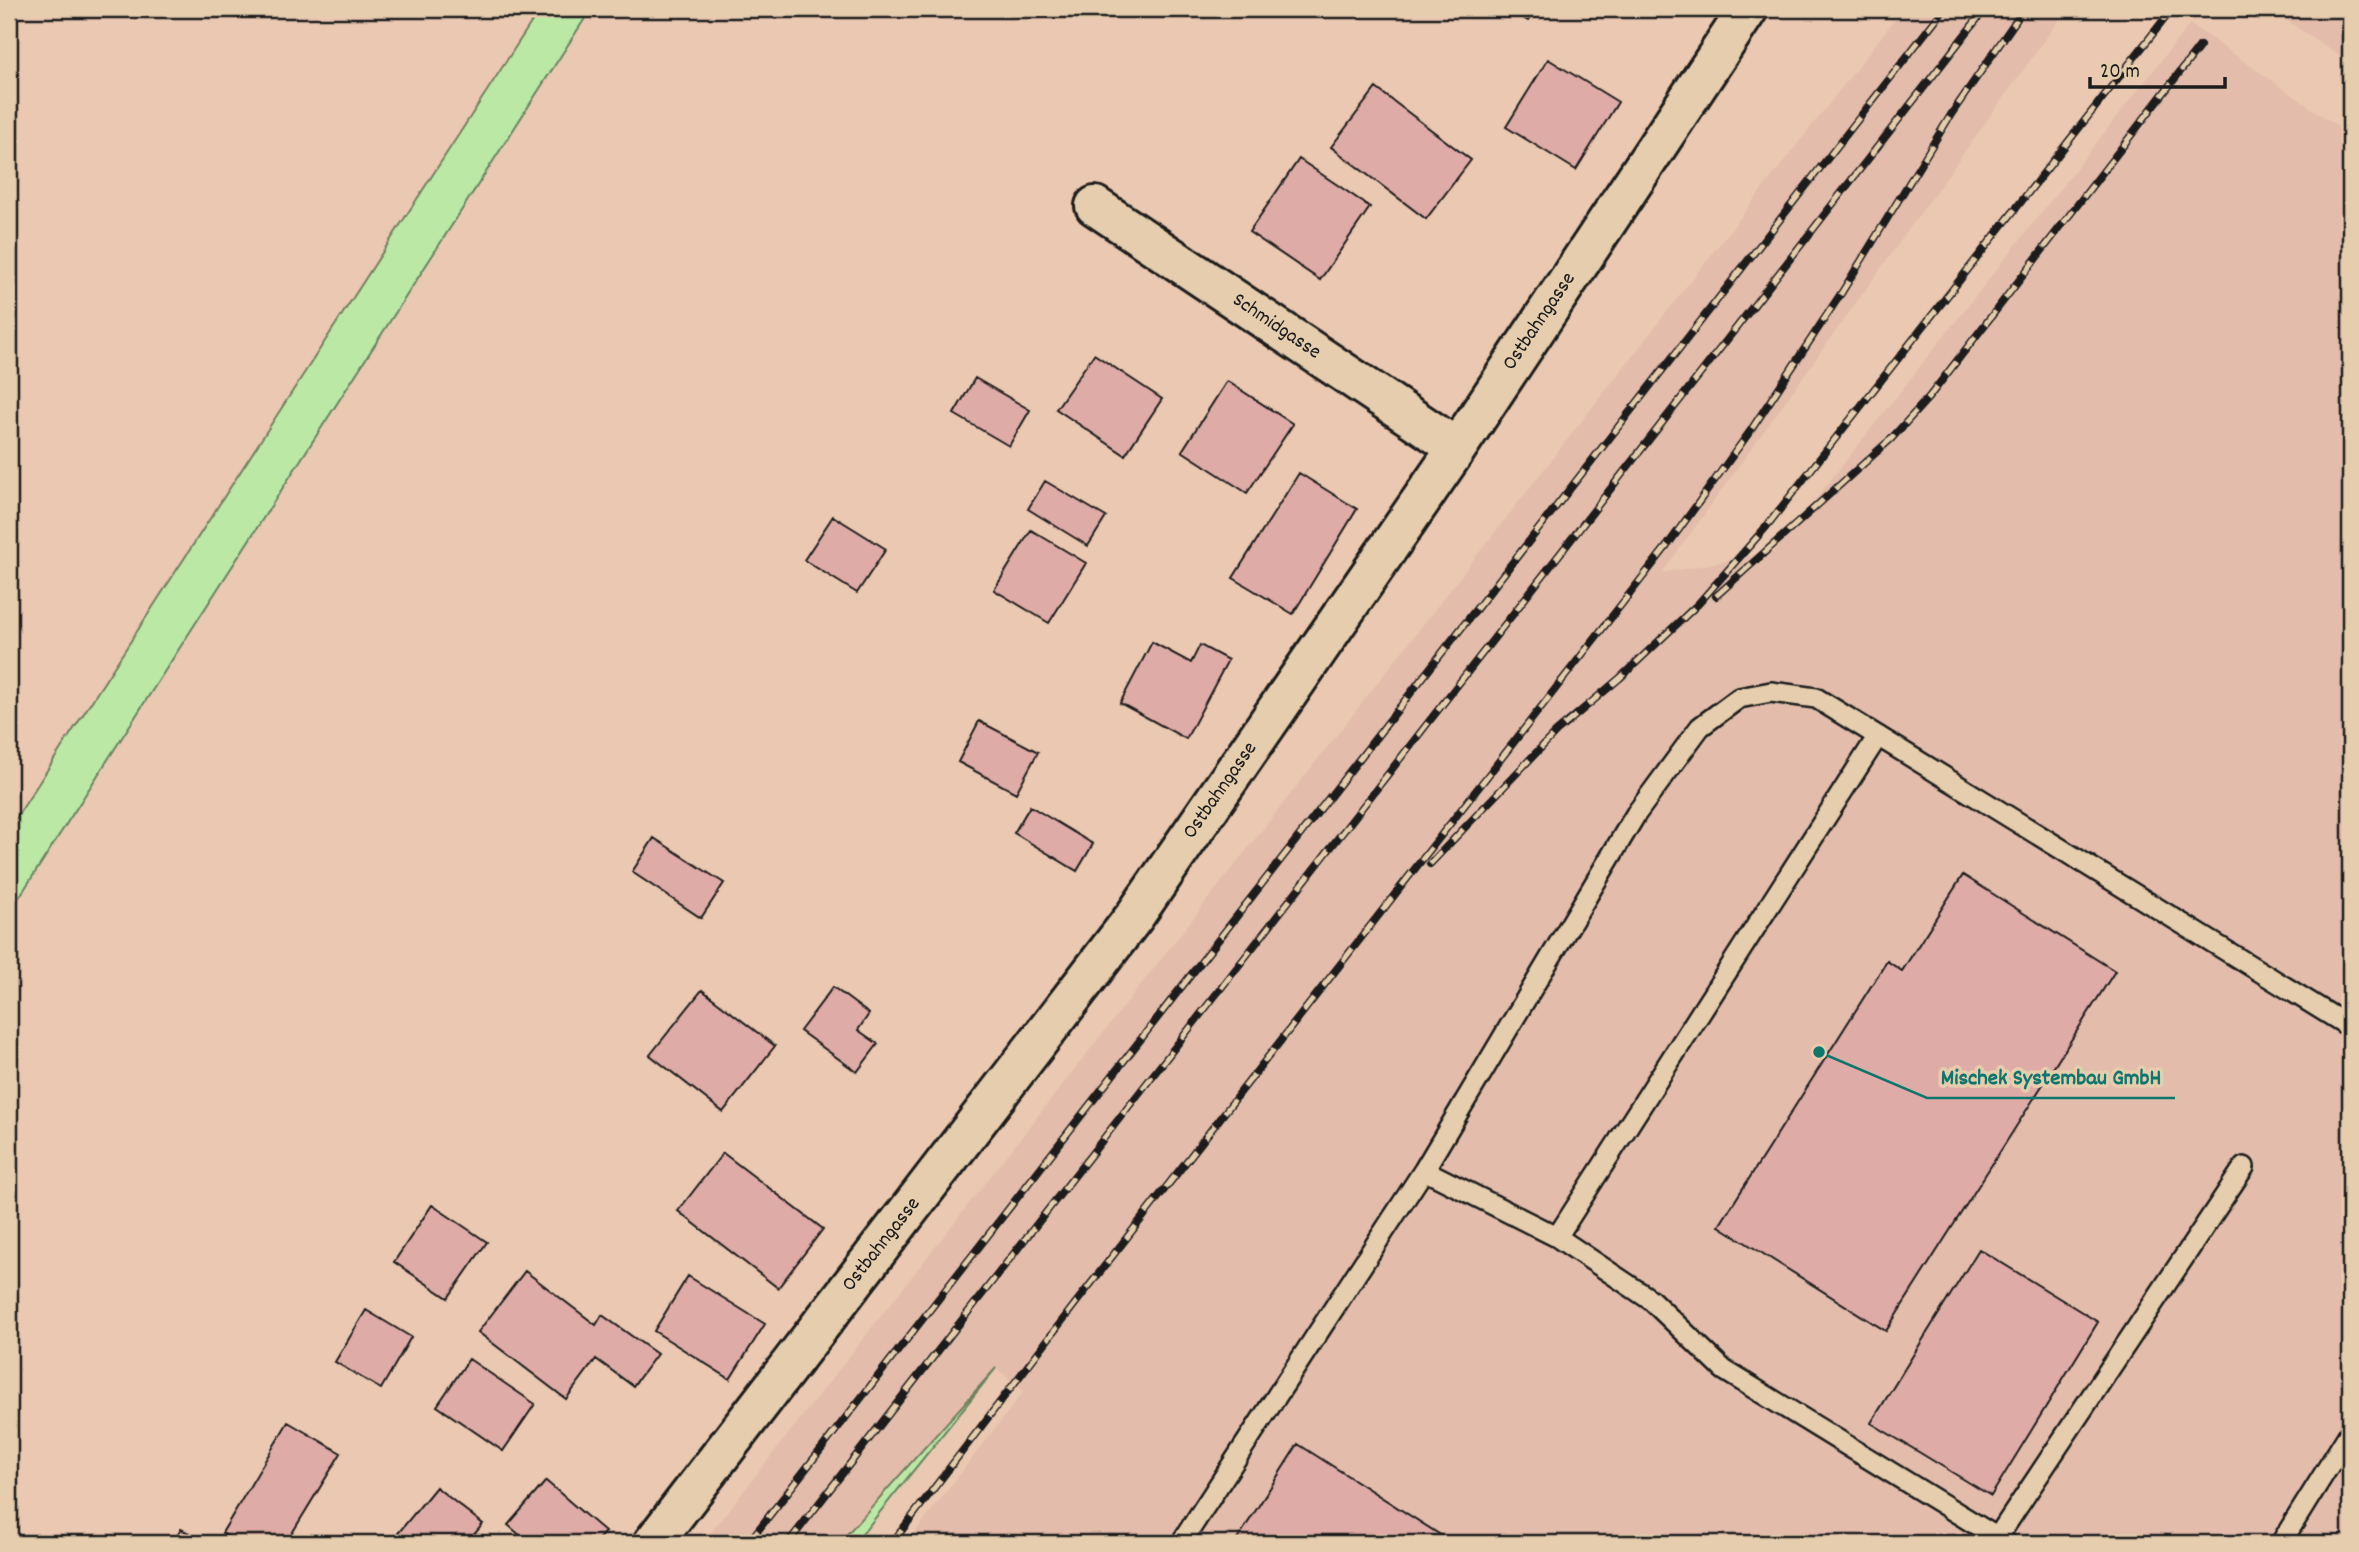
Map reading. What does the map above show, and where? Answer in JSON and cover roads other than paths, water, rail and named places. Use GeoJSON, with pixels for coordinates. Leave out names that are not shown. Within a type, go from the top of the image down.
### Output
{"type":"FeatureCollection","features":[{"type":"Feature","properties":{"kind":"street","name":"Ostbahngasse"},"geometry":{"type":"LineString","coordinates":[[653,1543],[1135,917],[1457,448],[1748,9]]}},
{"type":"Feature","properties":{"kind":"street","name":"Schmidgasse"},"geometry":{"type":"LineString","coordinates":[[1095,206],[1457,448]]}},
{"type":"Feature","properties":{"kind":"lane"},"geometry":{"type":"LineString","coordinates":[[1181,1543],[1424,1170],[1636,814],[1700,727],[1739,698],[1771,692],[1816,698],[2350,1027]]}},
{"type":"Feature","properties":{"kind":"lane"},"geometry":{"type":"LineString","coordinates":[[1557,1237],[1878,736]]}},
{"type":"Feature","properties":{"kind":"lane"},"geometry":{"type":"LineString","coordinates":[[1424,1170],[1557,1237],[1651,1300],[1724,1370],[2001,1540],[2244,1167]]}},
{"type":"Feature","properties":{"kind":"lane"},"geometry":{"type":"LineString","coordinates":[[2281,1543],[2350,1432]]}},
{"type":"Feature","properties":{"kind":"railway"},"geometry":{"type":"LineString","coordinates":[[748,1543],[1944,9]]}},
{"type":"Feature","properties":{"kind":"railway"},"geometry":{"type":"LineString","coordinates":[[788,1543],[1985,9]]}},
{"type":"Feature","properties":{"kind":"railway"},"geometry":{"type":"LineString","coordinates":[[1430,864],[1556,732],[1620,678],[1698,604],[1766,527],[2166,17]]}},
{"type":"Feature","properties":{"kind":"railway"},"geometry":{"type":"LineString","coordinates":[[892,1543],[1075,1304],[1667,546],[1751,430],[1842,292],[1952,113],[2017,19]]}},
{"type":"Feature","properties":{"kind":"railway"},"geometry":{"type":"LineString","coordinates":[[1716,596],[1891,439],[1929,397],[2200,46]]}},
{"type":"Feature","properties":{"kind":"place","name":"Mischek Systembau GmbH"},"geometry":{"type":"Point","coordinates":[1819,1052]}}]}
